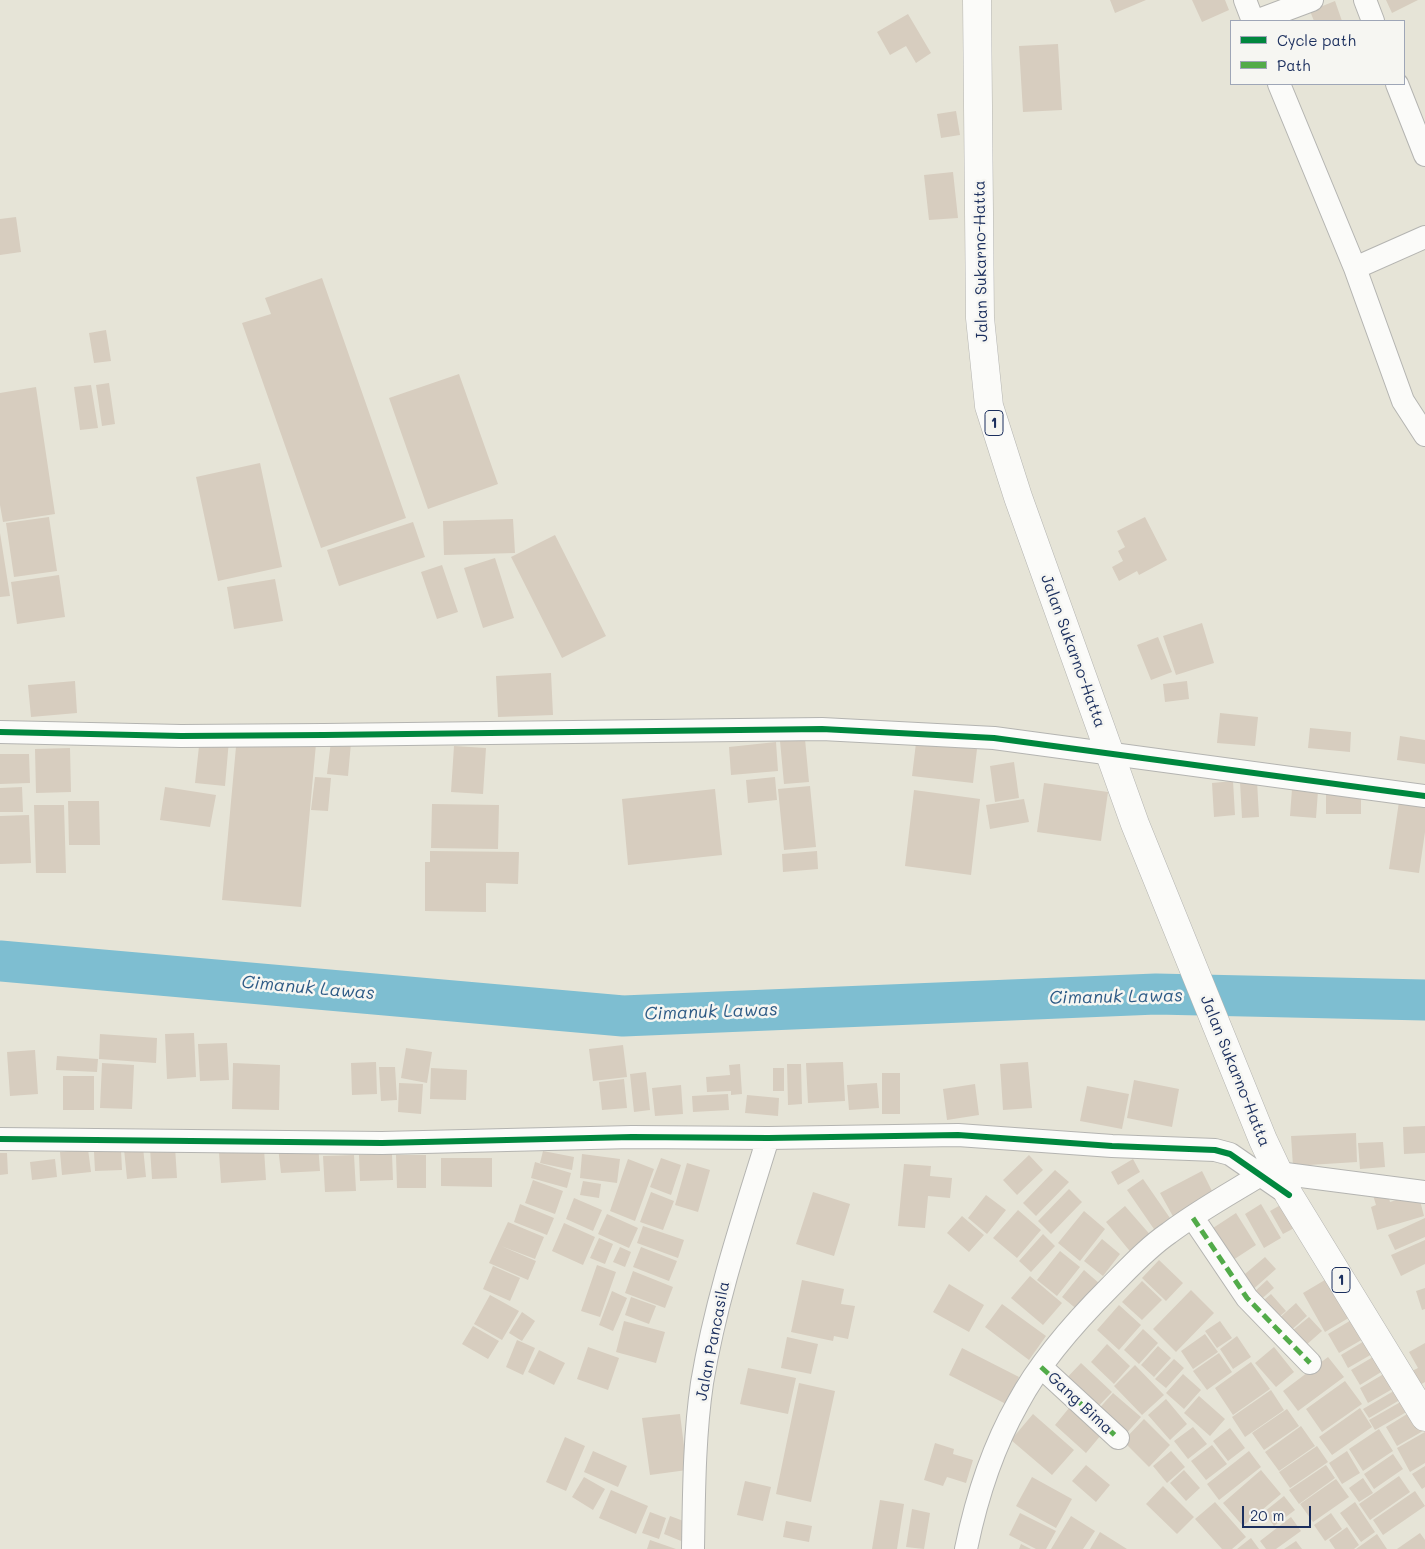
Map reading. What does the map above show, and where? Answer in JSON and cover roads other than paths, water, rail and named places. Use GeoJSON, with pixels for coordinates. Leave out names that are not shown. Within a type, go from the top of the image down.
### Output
{"type":"FeatureCollection","features":[{"type":"Feature","properties":{"kind":"highway","name":"Jalan Sukarno-Hatta"},"geometry":{"type":"LineString","coordinates":[[977,0],[980,318],[989,406],[1018,497],[1135,824],[1263,1140],[1276,1181],[1425,1417]]}},
{"type":"Feature","properties":{"kind":"street"},"geometry":{"type":"LineString","coordinates":[[1245,0],[1255,20]]}},
{"type":"Feature","properties":{"kind":"street"},"geometry":{"type":"LineString","coordinates":[[1258,20],[1312,0]]}},
{"type":"Feature","properties":{"kind":"street"},"geometry":{"type":"LineString","coordinates":[[1364,0],[1373,20]]}},
{"type":"Feature","properties":{"kind":"street"},"geometry":{"type":"LineString","coordinates":[[1280,85],[1355,268],[1403,401],[1425,435]]}},
{"type":"Feature","properties":{"kind":"street"},"geometry":{"type":"LineString","coordinates":[[1397,85],[1425,155]]}},
{"type":"Feature","properties":{"kind":"street"},"geometry":{"type":"LineString","coordinates":[[1355,268],[1425,237]]}},
{"type":"Feature","properties":{"kind":"street"},"geometry":{"type":"LineString","coordinates":[[0,732],[181,736],[305,736],[822,730],[994,738],[1425,796]]}},
{"type":"Feature","properties":{"kind":"street"},"geometry":{"type":"LineString","coordinates":[[0,1139],[382,1143],[632,1137],[768,1138],[958,1135],[1112,1146],[1215,1150],[1230,1154],[1276,1181],[1425,1192]]}},
{"type":"Feature","properties":{"kind":"street","name":"Jalan Pancasila"},"geometry":{"type":"LineString","coordinates":[[693,1549],[695,1457],[702,1384],[718,1300],[768,1138]]}},
{"type":"Feature","properties":{"kind":"street"},"geometry":{"type":"LineString","coordinates":[[966,1549],[970,1526],[1003,1433],[1018,1402],[1041,1367],[1094,1304],[1146,1251],[1168,1233],[1193,1218],[1276,1181]]}},
{"type":"Feature","properties":{"kind":"street"},"geometry":{"type":"LineString","coordinates":[[1193,1218],[1247,1298],[1310,1363]]}},
{"type":"Feature","properties":{"kind":"street","name":"Gang Bima"},"geometry":{"type":"LineString","coordinates":[[1041,1367],[1118,1438]]}},
{"type":"Feature","properties":{"kind":"waterway","name":"Cimanuk Lawas"},"geometry":{"type":"LineString","coordinates":[[0,961],[623,1016],[1156,994],[1425,1000]]}}]}
